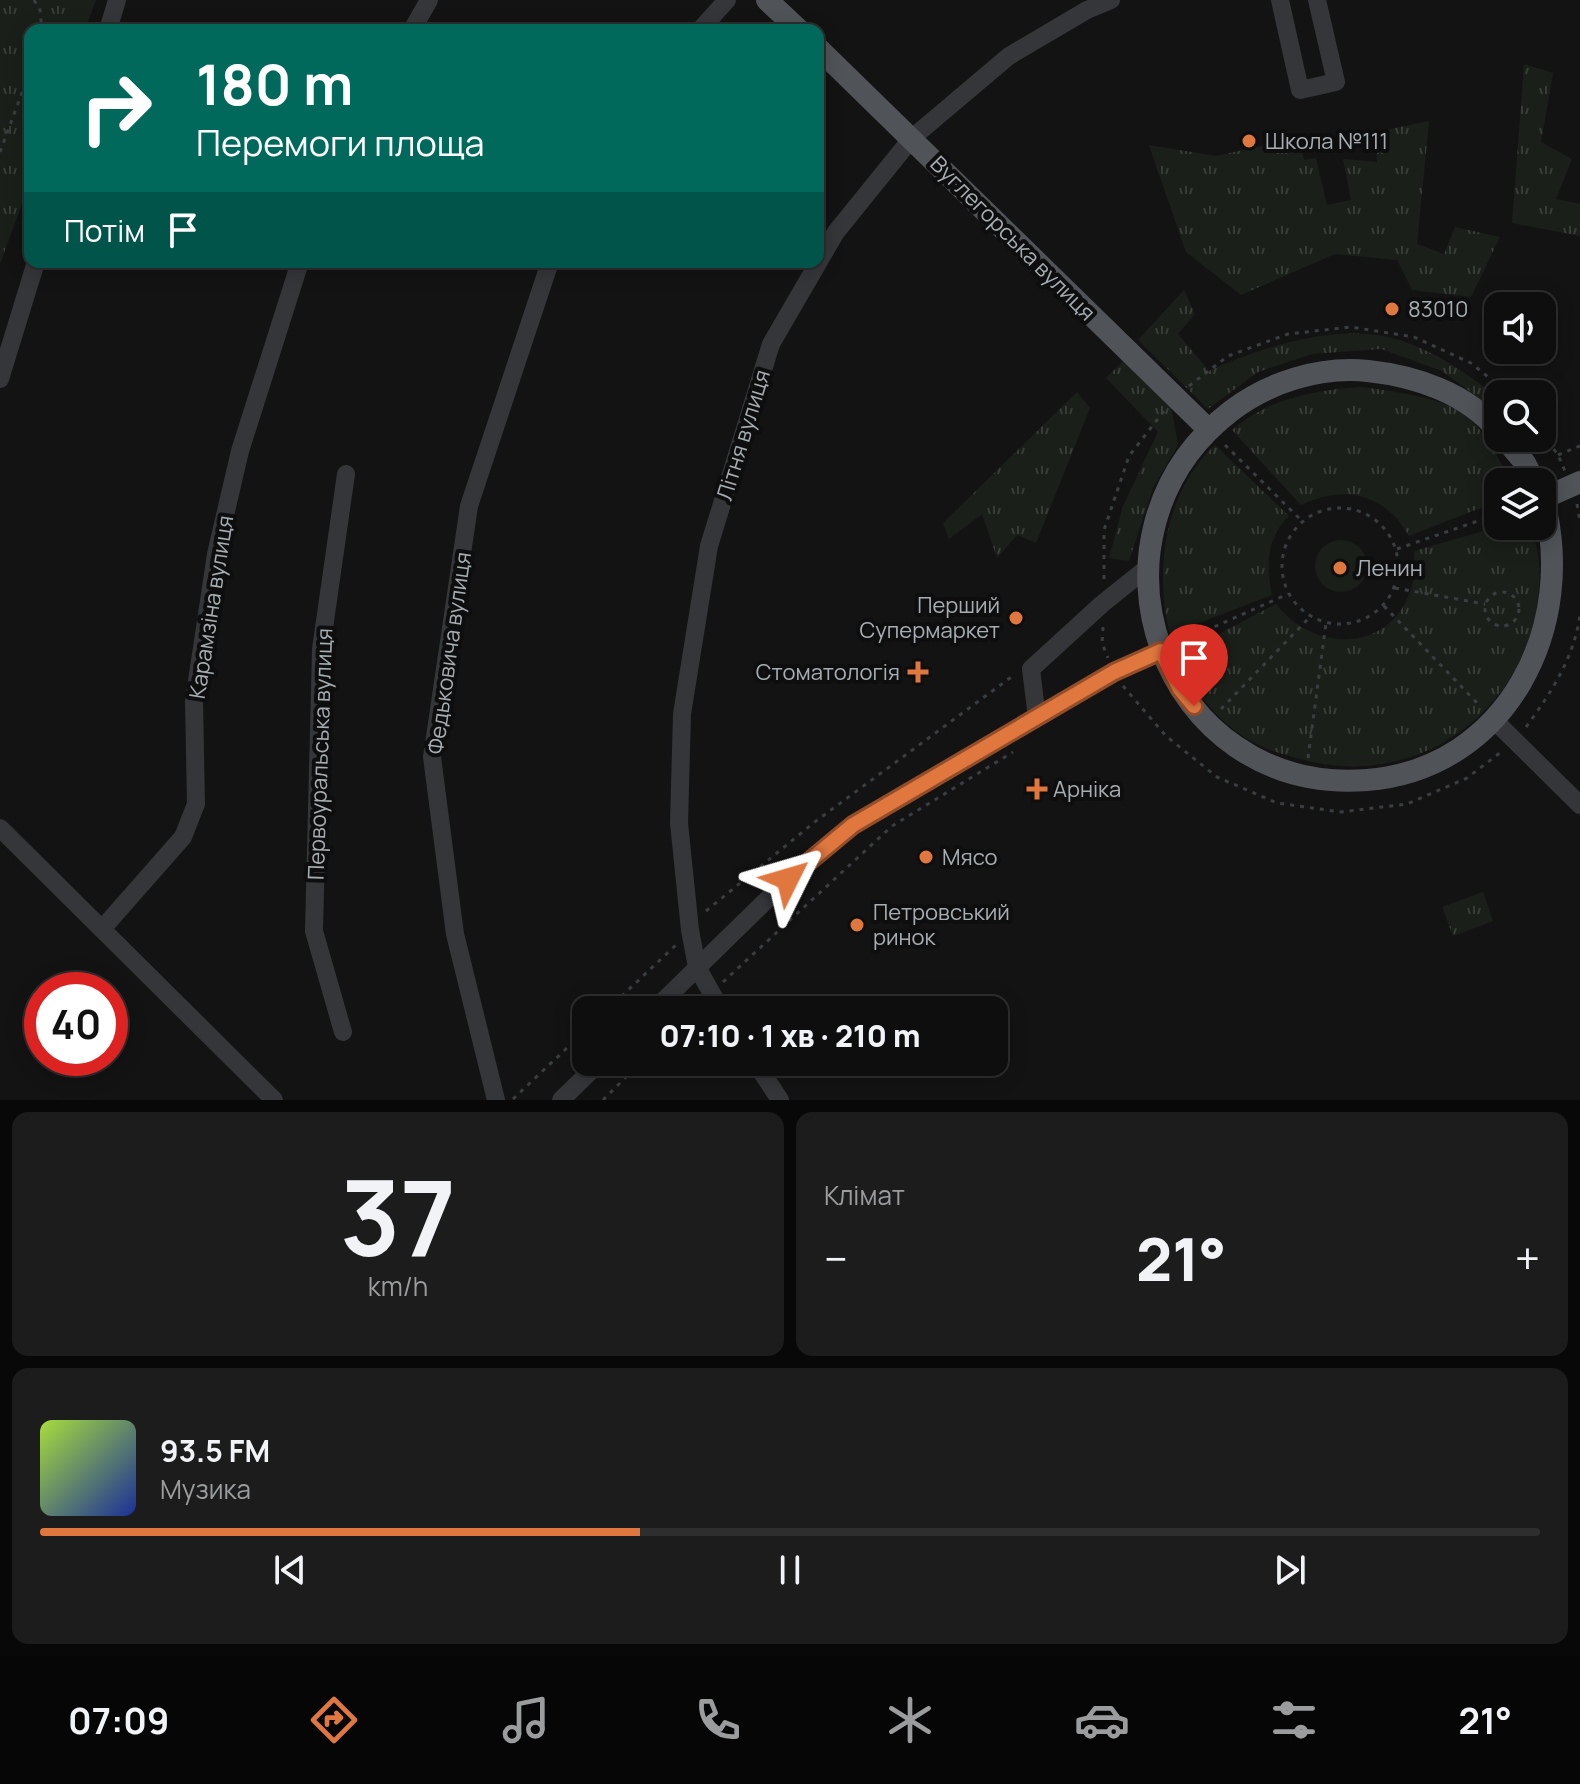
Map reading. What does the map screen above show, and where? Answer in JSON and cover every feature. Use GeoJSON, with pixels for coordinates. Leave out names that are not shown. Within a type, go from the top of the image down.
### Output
{"type":"FeatureCollection","features":[{"type":"Feature","properties":{"kind":"main road"},"geometry":{"type":"LineString","coordinates":[[767,0],[793,24]]}},
{"type":"Feature","properties":{"kind":"main road","name":"Вуглегорська вулиця"},"geometry":{"type":"LineString","coordinates":[[824,54],[1208,429]]}},
{"type":"Feature","properties":{"kind":"main road"},"geometry":{"type":"LineString","coordinates":[[1484,417],[1449,393],[1401,375],[1349,369],[1297,377],[1249,397],[1208,429],[1178,466],[1157,510],[1147,557],[1148,605],[1161,651],[1180,689],[1208,723],[1237,746],[1270,764],[1306,776],[1347,781],[1388,778],[1427,767],[1464,748],[1496,722],[1534,672],[1547,643],[1555,612],[1558,578],[1555,540]]}},
{"type":"Feature","properties":{"kind":"main road"},"geometry":{"type":"LineString","coordinates":[[1556,488],[1580,482]]}},
{"type":"Feature","properties":{"kind":"street"},"geometry":{"type":"LineString","coordinates":[[110,24],[117,0]]}},
{"type":"Feature","properties":{"kind":"street"},"geometry":{"type":"LineString","coordinates":[[415,24],[429,0]]}},
{"type":"Feature","properties":{"kind":"street"},"geometry":{"type":"LineString","coordinates":[[705,24],[727,0]]}},
{"type":"Feature","properties":{"kind":"street","name":"Літня вулиця"},"geometry":{"type":"LineString","coordinates":[[824,253],[836,232],[912,138],[1009,56],[1087,10],[1111,0]]}},
{"type":"Feature","properties":{"kind":"street"},"geometry":{"type":"LineString","coordinates":[[1280,0],[1300,90],[1336,82],[1317,0]]}},
{"type":"Feature","properties":{"kind":"street"},"geometry":{"type":"LineString","coordinates":[[0,379],[34,268]]}},
{"type":"Feature","properties":{"kind":"street","name":"Карамзіна вулиця"},"geometry":{"type":"LineString","coordinates":[[102,929],[183,837],[196,804],[194,701],[216,554],[240,451],[298,268]]}},
{"type":"Feature","properties":{"kind":"street","name":"Федьковича вулиця"},"geometry":{"type":"LineString","coordinates":[[496,1100],[455,934],[432,757],[469,506],[548,268]]}},
{"type":"Feature","properties":{"kind":"street","name":"Літня вулиця"},"geometry":{"type":"LineString","coordinates":[[713,996],[697,967],[690,930],[679,823],[682,714],[709,546],[771,344],[815,268]]}},
{"type":"Feature","properties":{"kind":"street","name":"Первоуральська вулиця"},"geometry":{"type":"LineString","coordinates":[[343,1032],[314,931],[321,649],[346,474]]}},
{"type":"Feature","properties":{"kind":"street"},"geometry":{"type":"LineString","coordinates":[[1037,718],[1031,669],[1147,568]]}},
{"type":"Feature","properties":{"kind":"street"},"geometry":{"type":"LineString","coordinates":[[668,996],[788,879],[853,825],[1114,672],[1161,651]]}},
{"type":"Feature","properties":{"kind":"street"},"geometry":{"type":"LineString","coordinates":[[1496,722],[1580,805]]}},
{"type":"Feature","properties":{"kind":"street"},"geometry":{"type":"LineString","coordinates":[[0,828],[274,1100]]}},
{"type":"Feature","properties":{"kind":"street"},"geometry":{"type":"LineString","coordinates":[[561,1100],[586,1076]]}},
{"type":"Feature","properties":{"kind":"street"},"geometry":{"type":"LineString","coordinates":[[764,1076],[780,1100]]}},
{"type":"Feature","properties":{"kind":"path"},"geometry":{"type":"LineString","coordinates":[[34,0],[40,10],[41,24]]}},
{"type":"Feature","properties":{"kind":"path"},"geometry":{"type":"LineString","coordinates":[[0,152],[24,87]]}},
{"type":"Feature","properties":{"kind":"path"},"geometry":{"type":"LineString","coordinates":[[1208,429],[1302,521]]}},
{"type":"Feature","properties":{"kind":"path"},"geometry":{"type":"LineString","coordinates":[[1558,455],[1580,446]]}},
{"type":"Feature","properties":{"kind":"path"},"geometry":{"type":"LineString","coordinates":[[1346,507],[1369,514],[1387,529],[1397,549],[1399,569],[1395,588],[1384,606],[1367,618],[1347,625],[1326,623],[1310,617],[1288,594],[1282,574],[1283,554],[1290,536],[1302,521],[1323,510],[1346,507]]}},
{"type":"Feature","properties":{"kind":"path"},"geometry":{"type":"LineString","coordinates":[[1397,549],[1484,519]]}},
{"type":"Feature","properties":{"kind":"path"},"geometry":{"type":"LineString","coordinates":[[1395,588],[1485,604]]}},
{"type":"Feature","properties":{"kind":"path"},"geometry":{"type":"LineString","coordinates":[[1507,592],[1518,604],[1517,616],[1505,626],[1493,624],[1485,615],[1485,604],[1492,595],[1507,592]]}},
{"type":"Feature","properties":{"kind":"path"},"geometry":{"type":"LineString","coordinates":[[1161,651],[1288,594]]}},
{"type":"Feature","properties":{"kind":"path"},"geometry":{"type":"LineString","coordinates":[[1384,606],[1496,722]]}},
{"type":"Feature","properties":{"kind":"path"},"geometry":{"type":"LineString","coordinates":[[1103,620],[1102,643],[1114,672],[1166,736],[1217,777],[1277,803],[1341,812],[1407,804],[1467,778],[1516,741],[1555,688],[1578,631],[1580,615]]}},
{"type":"Feature","properties":{"kind":"path"},"geometry":{"type":"LineString","coordinates":[[1208,723],[1310,617]]}},
{"type":"Feature","properties":{"kind":"path"},"geometry":{"type":"LineString","coordinates":[[1306,776],[1326,623]]}},
{"type":"Feature","properties":{"kind":"path"},"geometry":{"type":"LineString","coordinates":[[622,996],[704,913],[816,821],[1015,674]]}},
{"type":"Feature","properties":{"kind":"path"},"geometry":{"type":"LineString","coordinates":[[722,996],[892,826],[1014,752]]}},
{"type":"Feature","properties":{"kind":"path"},"geometry":{"type":"LineString","coordinates":[[512,1100],[572,1043]]}},
{"type":"Feature","properties":{"kind":"path"},"geometry":{"type":"LineString","coordinates":[[603,1100],[627,1076]]}},
{"type":"Feature","properties":{"kind":"green space"},"geometry":{"type":"Polygon","coordinates":[[[0,0],[96,0],[87,24],[24,24],[24,198],[0,264],[0,0]]]}},
{"type":"Feature","properties":{"kind":"green space"},"geometry":{"type":"Polygon","coordinates":[[[1524,64],[1553,73],[1541,142],[1572,159],[1556,199],[1580,204],[1580,236],[1512,223],[1524,64]]]}},
{"type":"Feature","properties":{"kind":"green space"},"geometry":{"type":"Polygon","coordinates":[[[1429,121],[1417,244],[1444,254],[1455,227],[1500,237],[1471,297],[1412,290],[1397,260],[1335,254],[1241,295],[1186,252],[1149,145],[1216,156],[1299,138],[1304,160],[1316,158],[1327,205],[1351,200],[1343,159],[1377,162],[1376,132],[1429,121]]]}},
{"type":"Feature","properties":{"kind":"green space"},"geometry":{"type":"Polygon","coordinates":[[[1184,290],[1195,314],[1178,334],[1209,371],[1252,353],[1301,340],[1350,333],[1374,335],[1410,344],[1450,364],[1484,388],[1484,402],[1442,371],[1381,349],[1312,354],[1258,372],[1208,409],[1138,340],[1184,290]]]}},
{"type":"Feature","properties":{"kind":"green space"},"geometry":{"type":"Polygon","coordinates":[[[1126,358],[1171,406],[1178,445],[1153,488],[1129,561],[1109,558],[1123,506],[1158,432],[1106,378],[1126,358]]]}},
{"type":"Feature","properties":{"kind":"green space"},"geometry":{"type":"Polygon","coordinates":[[[1360,387],[1398,392],[1424,397],[1459,411],[1484,436],[1484,452],[1494,452],[1503,468],[1484,468],[1484,507],[1409,536],[1388,510],[1362,496],[1333,495],[1301,505],[1232,430],[1276,404],[1326,391],[1360,387]]]}},
{"type":"Feature","properties":{"kind":"green space"},"geometry":{"type":"Polygon","coordinates":[[[1077,392],[1090,408],[1036,543],[1017,535],[997,558],[982,514],[949,539],[943,523],[1077,392]]]}},
{"type":"Feature","properties":{"kind":"green space"},"geometry":{"type":"Polygon","coordinates":[[[1215,445],[1289,516],[1272,543],[1269,574],[1272,595],[1170,634],[1163,584],[1167,533],[1184,486],[1215,445]]]}},
{"type":"Feature","properties":{"kind":"green space"},"geometry":{"type":"Polygon","coordinates":[[[1484,531],[1484,540],[1535,540],[1539,562],[1536,609],[1524,652],[1502,690],[1472,722],[1436,746],[1395,761],[1351,766],[1304,760],[1278,752],[1245,737],[1218,716],[1195,688],[1177,656],[1276,604],[1294,622],[1314,633],[1335,639],[1357,638],[1376,632],[1393,619],[1406,601],[1415,573],[1414,551],[1484,531]]]}},
{"type":"Feature","properties":{"kind":"green space"},"geometry":{"type":"Polygon","coordinates":[[[1341,540],[1360,547],[1367,566],[1360,585],[1341,592],[1322,585],[1315,566],[1322,547],[1341,540]]]}},
{"type":"Feature","properties":{"kind":"green space"},"geometry":{"type":"Polygon","coordinates":[[[1483,892],[1493,921],[1453,936],[1442,907],[1483,892]]]}},
{"type":"Feature","properties":{"kind":"place","name":"Школа №111"},"geometry":{"type":"Point","coordinates":[1249,141]}},
{"type":"Feature","properties":{"kind":"place","name":"83010"},"geometry":{"type":"Point","coordinates":[1392,309]}},
{"type":"Feature","properties":{"kind":"place","name":"Ленин"},"geometry":{"type":"Point","coordinates":[1340,568]}},
{"type":"Feature","properties":{"kind":"place","name":"Перший Супермаркет"},"geometry":{"type":"Point","coordinates":[1016,618]}},
{"type":"Feature","properties":{"kind":"place","name":"Стоматологія"},"geometry":{"type":"Point","coordinates":[918,672]}},
{"type":"Feature","properties":{"kind":"place","name":"Арніка"},"geometry":{"type":"Point","coordinates":[1037,789]}},
{"type":"Feature","properties":{"kind":"place","name":"Мясо"},"geometry":{"type":"Point","coordinates":[926,857]}},
{"type":"Feature","properties":{"kind":"place","name":"Петровський ринок"},"geometry":{"type":"Point","coordinates":[857,925]}},
{"type":"Feature","properties":{"kind":"route"},"geometry":{"type":"LineString","coordinates":[[788,879],[853,825],[1114,672],[1161,651],[1180,689],[1194,706]]}}]}
